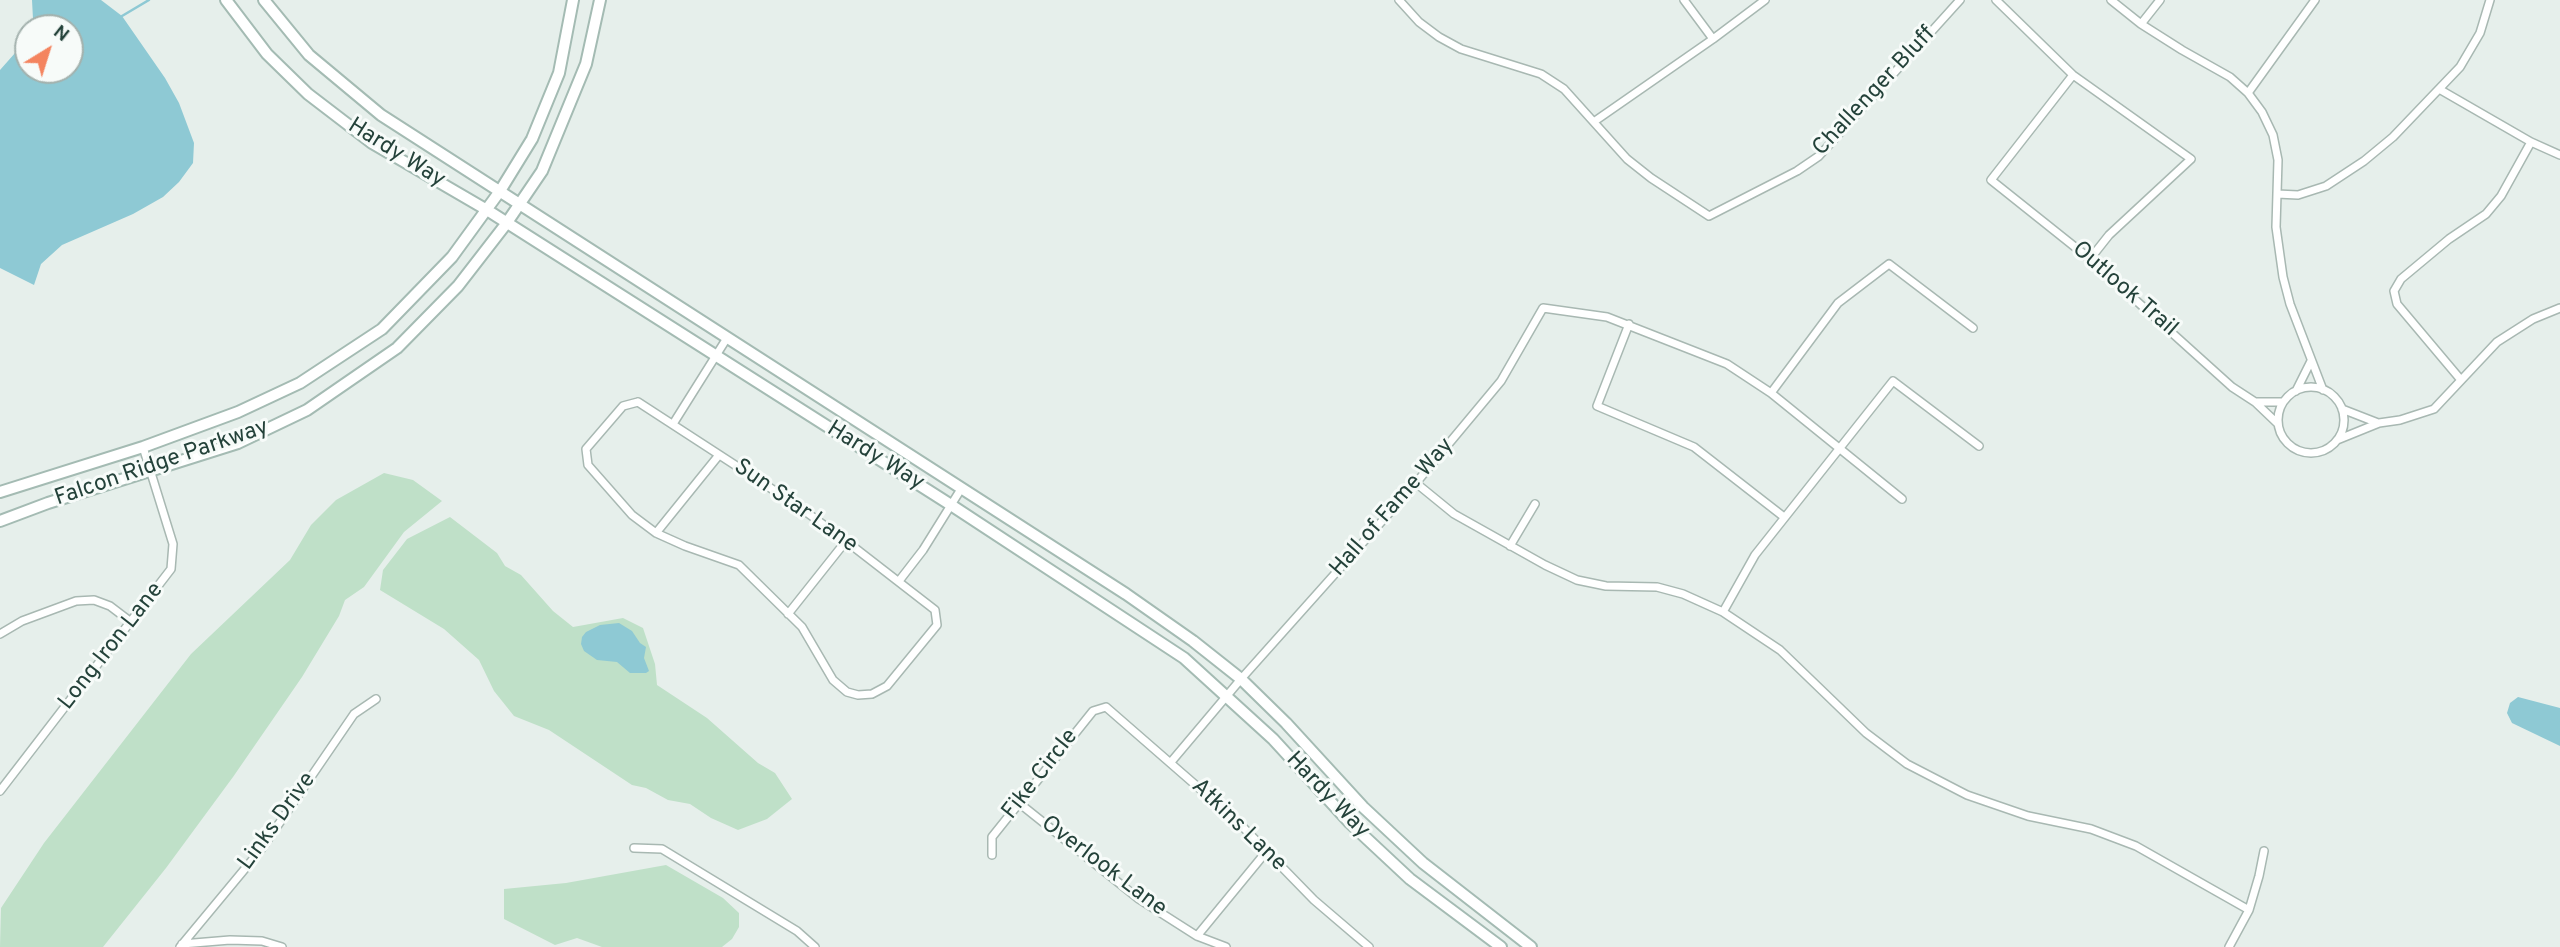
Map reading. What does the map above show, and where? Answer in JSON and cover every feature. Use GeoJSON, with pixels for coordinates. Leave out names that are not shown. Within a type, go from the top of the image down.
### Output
{"type":"FeatureCollection","features":[{"type":"Feature","properties":{"kind":"main road","name":"Hardy Way"},"geometry":{"type":"LineString","coordinates":[[226,0],[267,54],[308,94],[372,142],[487,210],[951,505],[1174,651],[1273,739],[1350,823],[1410,879],[1499,946]]}},
{"type":"Feature","properties":{"kind":"main road","name":"Hardy Way"},"geometry":{"type":"LineString","coordinates":[[264,0],[309,55],[382,115],[1126,594],[1193,641],[1241,679],[1286,723],[1363,807],[1423,863],[1531,947]]}},
{"type":"Feature","properties":{"kind":"main road","name":"Falcon Ridge Parkway"},"geometry":{"type":"LineString","coordinates":[[0,492],[200,428],[300,383],[382,329],[452,257],[500,191],[532,139],[559,73],[573,0]]}},
{"type":"Feature","properties":{"kind":"main road","name":"Falcon Ridge Parkway"},"geometry":{"type":"LineString","coordinates":[[0,521],[48,503],[238,443],[307,410],[397,348],[458,286],[520,205],[542,171],[586,64],[600,0]]}},
{"type":"Feature","properties":{"kind":"street"},"geometry":{"type":"LineString","coordinates":[[1399,0],[1419,22],[1461,49],[1541,74],[1564,89],[1595,121],[1765,0]]}},
{"type":"Feature","properties":{"kind":"street"},"geometry":{"type":"LineString","coordinates":[[1684,0],[1713,39]]}},
{"type":"Feature","properties":{"kind":"street","name":"Challenger Bluff"},"geometry":{"type":"LineString","coordinates":[[1595,121],[1627,159],[1709,216],[1797,171],[1819,156],[1960,0]]}},
{"type":"Feature","properties":{"kind":"street"},"geometry":{"type":"LineString","coordinates":[[1996,0],[2073,75],[2191,159],[2109,235],[2090,259]]}},
{"type":"Feature","properties":{"kind":"street"},"geometry":{"type":"LineString","coordinates":[[2111,0],[2141,24],[2230,77],[2248,93],[2262,112],[2273,135],[2278,160],[2278,248],[2283,277],[2290,304],[2323,390]]}},
{"type":"Feature","properties":{"kind":"street"},"geometry":{"type":"LineString","coordinates":[[2141,24],[2160,0]]}},
{"type":"Feature","properties":{"kind":"street"},"geometry":{"type":"LineString","coordinates":[[2248,93],[2315,0]]}},
{"type":"Feature","properties":{"kind":"street"},"geometry":{"type":"LineString","coordinates":[[2277,194],[2298,195],[2326,186],[2364,161],[2393,137],[2460,67],[2480,33],[2490,0]]}},
{"type":"Feature","properties":{"kind":"street","name":"Outlook Trail"},"geometry":{"type":"LineString","coordinates":[[2073,75],[1991,180],[2090,259],[2232,387],[2255,402],[2278,424]]}},
{"type":"Feature","properties":{"kind":"street"},"geometry":{"type":"LineString","coordinates":[[2439,89],[2530,142],[2560,155]]}},
{"type":"Feature","properties":{"kind":"street"},"geometry":{"type":"LineString","coordinates":[[2461,380],[2397,304],[2394,290],[2401,279],[2449,239],[2486,214],[2501,196],[2530,142]]}},
{"type":"Feature","properties":{"kind":"street"},"geometry":{"type":"LineString","coordinates":[[1771,393],[1838,303],[1889,264],[1973,328]]}},
{"type":"Feature","properties":{"kind":"street","name":"Hall of Fame Way"},"geometry":{"type":"LineString","coordinates":[[1171,762],[1241,679],[1416,483],[1501,381],[1543,308],[1607,317],[1629,324]]}},
{"type":"Feature","properties":{"kind":"street"},"geometry":{"type":"LineString","coordinates":[[2311,361],[2296,391],[2283,402],[2278,417],[2281,435],[2288,444],[2308,453],[2329,448],[2337,440],[2379,423],[2434,410],[2497,342],[2533,319],[2560,308]]}},
{"type":"Feature","properties":{"kind":"street"},"geometry":{"type":"LineString","coordinates":[[1784,517],[1694,447],[1597,406],[1629,324],[1727,364],[1771,393],[1902,499]]}},
{"type":"Feature","properties":{"kind":"street"},"geometry":{"type":"LineString","coordinates":[[673,424],[727,338]]}},
{"type":"Feature","properties":{"kind":"street"},"geometry":{"type":"LineString","coordinates":[[1723,612],[1755,555],[1893,381],[1979,446]]}},
{"type":"Feature","properties":{"kind":"street"},"geometry":{"type":"LineString","coordinates":[[2296,391],[2314,387],[2334,397],[2342,409],[2344,422],[2337,440]]}},
{"type":"Feature","properties":{"kind":"street","name":"Sun Star Lane"},"geometry":{"type":"LineString","coordinates":[[656,533],[632,515],[587,465],[586,449],[622,406],[638,402],[846,541],[935,610],[937,625],[887,686],[872,694],[858,695],[847,692],[833,680],[802,627],[788,614]]}},
{"type":"Feature","properties":{"kind":"street"},"geometry":{"type":"LineString","coordinates":[[2255,402],[2283,402]]}},
{"type":"Feature","properties":{"kind":"street"},"geometry":{"type":"LineString","coordinates":[[2342,409],[2379,423]]}},
{"type":"Feature","properties":{"kind":"street","name":"Long Iron Lane"},"geometry":{"type":"LineString","coordinates":[[0,791],[172,569],[173,544],[143,447]]}},
{"type":"Feature","properties":{"kind":"street"},"geometry":{"type":"LineString","coordinates":[[719,455],[656,533],[739,565],[788,614],[846,541]]}},
{"type":"Feature","properties":{"kind":"street"},"geometry":{"type":"LineString","coordinates":[[1416,483],[1454,514],[1577,580],[1606,586],[1657,587],[1683,594],[1723,612],[1780,650],[1824,696],[1907,764],[1967,795],[2028,816],[2091,829],[2136,846],[2249,909]]}},
{"type":"Feature","properties":{"kind":"street"},"geometry":{"type":"LineString","coordinates":[[899,581],[923,550],[961,489]]}},
{"type":"Feature","properties":{"kind":"street"},"geometry":{"type":"LineString","coordinates":[[1510,546],[1535,504]]}},
{"type":"Feature","properties":{"kind":"street"},"geometry":{"type":"LineString","coordinates":[[0,634],[22,621],[76,601],[94,600],[110,606],[131,622]]}},
{"type":"Feature","properties":{"kind":"street","name":"Links Drive"},"geometry":{"type":"LineString","coordinates":[[181,946],[263,847],[354,714],[376,699]]}},
{"type":"Feature","properties":{"kind":"street","name":"Atkins Lane"},"geometry":{"type":"LineString","coordinates":[[1106,707],[1237,822],[1314,900],[1369,947]]}},
{"type":"Feature","properties":{"kind":"street","name":"Fike Circle"},"geometry":{"type":"LineString","coordinates":[[992,855],[992,837],[1093,710],[1106,707]]}},
{"type":"Feature","properties":{"kind":"street","name":"Overlook Lane"},"geometry":{"type":"LineString","coordinates":[[1019,803],[1139,898],[1197,936],[1226,947]]}},
{"type":"Feature","properties":{"kind":"street"},"geometry":{"type":"LineString","coordinates":[[634,848],[662,849],[797,932],[814,947]]}},
{"type":"Feature","properties":{"kind":"street"},"geometry":{"type":"LineString","coordinates":[[2229,947],[2249,909],[2264,851]]}},
{"type":"Feature","properties":{"kind":"street"},"geometry":{"type":"LineString","coordinates":[[1197,936],[1266,852]]}},
{"type":"Feature","properties":{"kind":"street"},"geometry":{"type":"LineString","coordinates":[[1499,946],[1508,931]]}},
{"type":"Feature","properties":{"kind":"street"},"geometry":{"type":"LineString","coordinates":[[181,946],[230,940],[262,941],[282,947]]}},
{"type":"Feature","properties":{"kind":"green space"},"geometry":{"type":"Polygon","coordinates":[[[384,473],[413,480],[442,501],[404,532],[364,587],[345,600],[339,616],[302,677],[233,777],[103,947],[0,947],[1,908],[44,843],[191,654],[290,560],[311,525],[336,500],[384,473]]]}},
{"type":"Feature","properties":{"kind":"green space"},"geometry":{"type":"Polygon","coordinates":[[[450,517],[497,553],[505,566],[521,575],[553,611],[573,627],[623,618],[643,628],[655,664],[657,685],[707,718],[758,763],[775,773],[792,799],[767,819],[738,830],[711,818],[690,804],[668,800],[646,788],[632,785],[549,730],[514,716],[494,691],[479,660],[444,629],[380,590],[383,570],[407,539],[450,517]]]}},
{"type":"Feature","properties":{"kind":"green space"},"geometry":{"type":"Polygon","coordinates":[[[666,865],[723,898],[739,913],[739,927],[732,939],[722,947],[602,947],[577,938],[555,945],[504,919],[504,889],[566,883],[666,865]]]}},
{"type":"Feature","properties":{"kind":"water"},"geometry":{"type":"Polygon","coordinates":[[[32,0],[101,0],[122,16],[165,78],[179,103],[194,143],[193,163],[163,197],[133,214],[62,245],[41,264],[34,285],[0,268],[0,70],[14,54],[14,84],[84,84],[84,14],[33,14],[32,0]]]}},
{"type":"Feature","properties":{"kind":"water"},"geometry":{"type":"Polygon","coordinates":[[[619,623],[632,631],[646,647],[644,658],[649,671],[646,673],[630,673],[617,662],[597,660],[584,651],[581,644],[586,632],[600,625],[619,623]]]}},
{"type":"Feature","properties":{"kind":"water"},"geometry":{"type":"Polygon","coordinates":[[[2518,697],[2560,708],[2560,746],[2512,723],[2507,713],[2510,703],[2518,697]]]}},
{"type":"Feature","properties":{"kind":"waterway"},"geometry":{"type":"LineString","coordinates":[[122,16],[149,0]]}}]}
